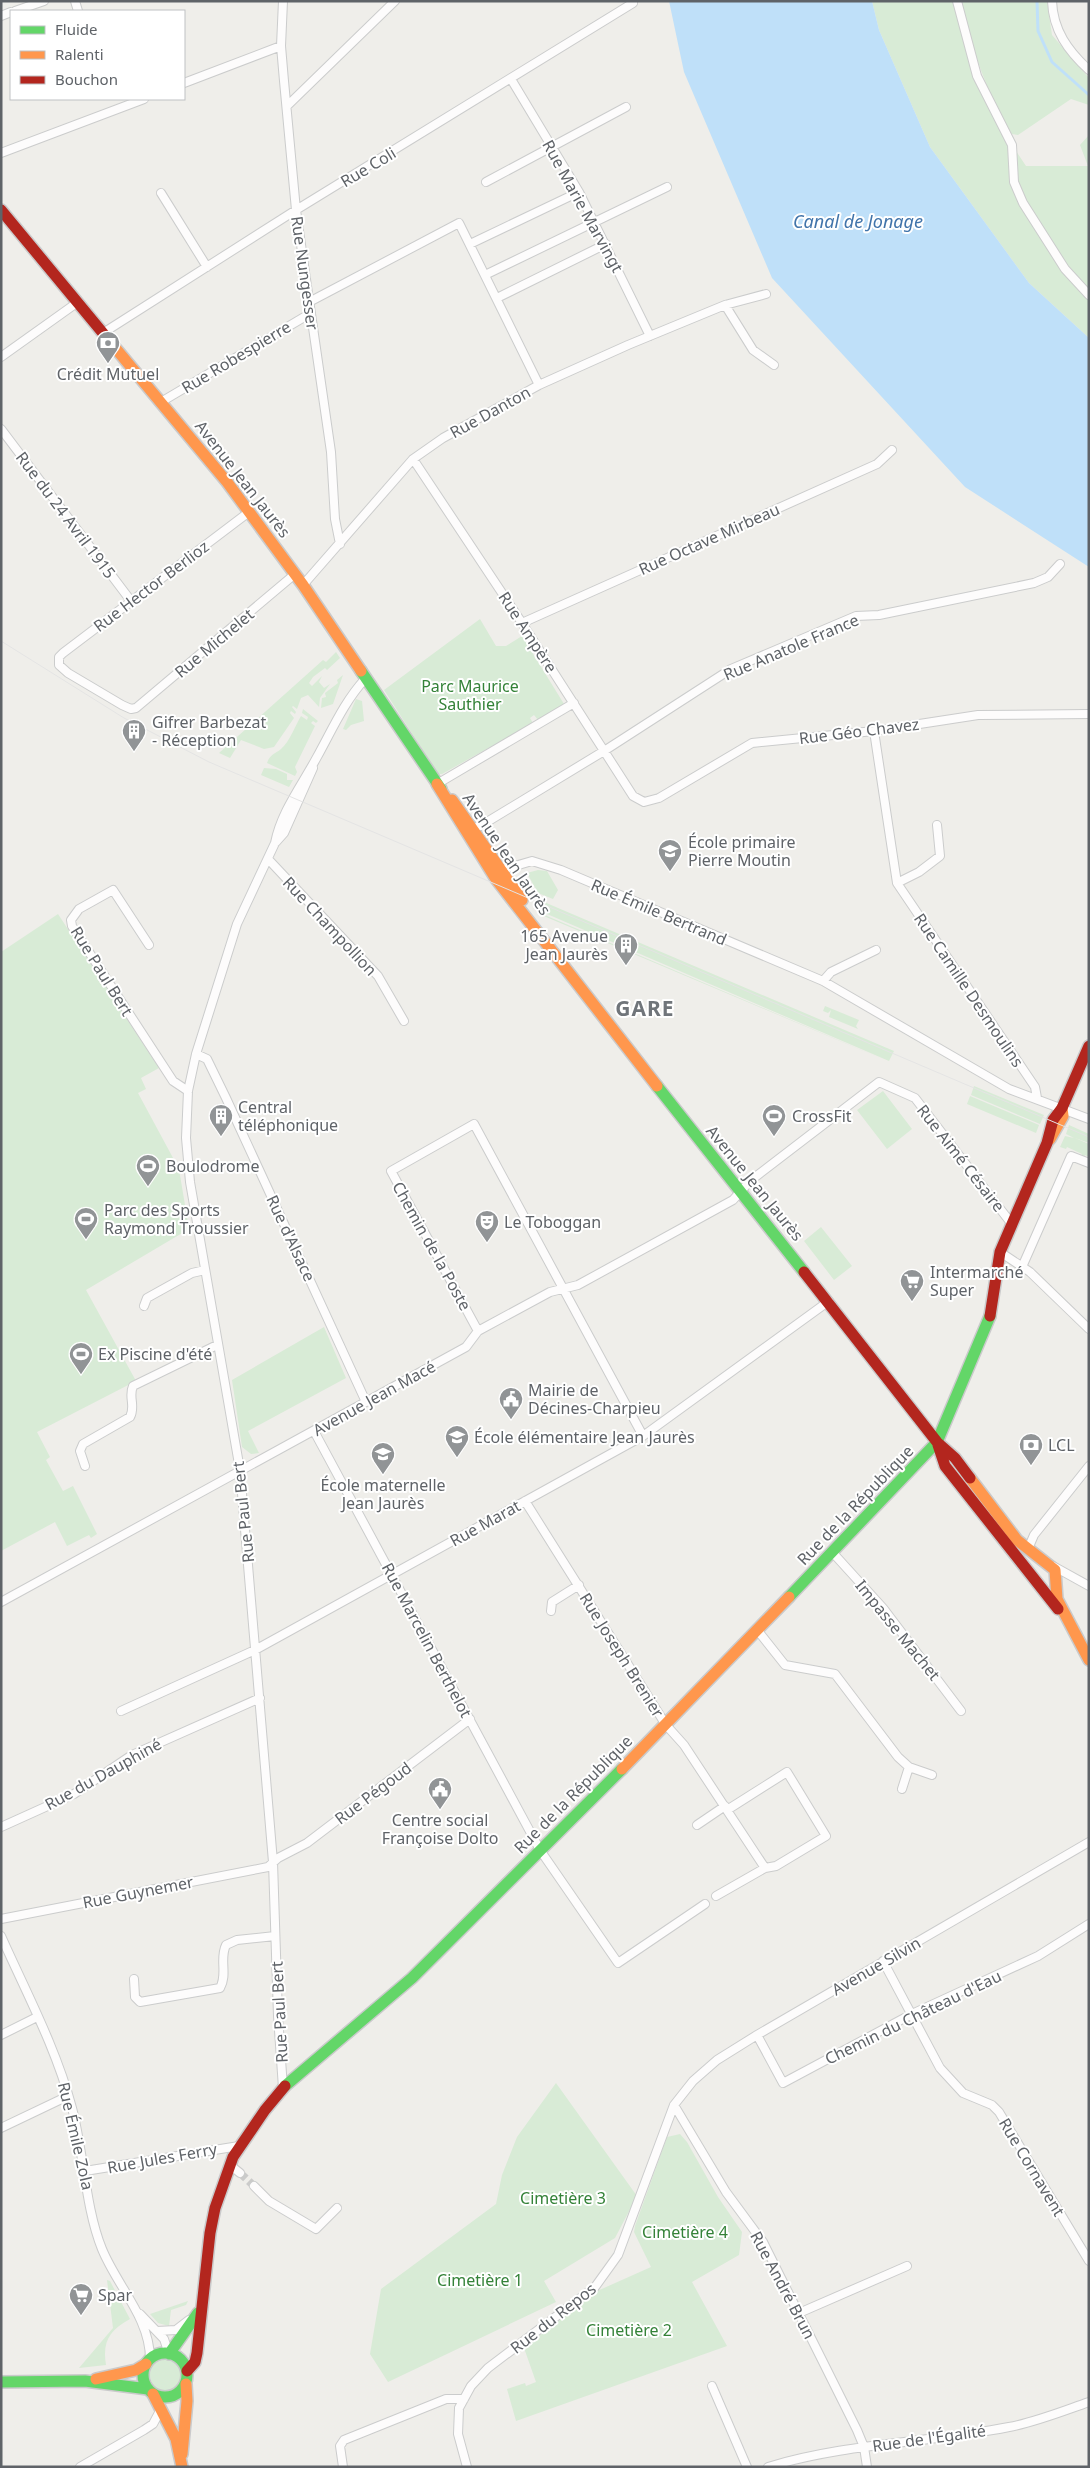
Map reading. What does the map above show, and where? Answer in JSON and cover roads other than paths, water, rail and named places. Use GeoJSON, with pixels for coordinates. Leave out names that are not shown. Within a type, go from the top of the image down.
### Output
{"type":"FeatureCollection","features":[{"type":"Feature","properties":{"kind":"street"},"geometry":{"type":"LineString","coordinates":[[19,10],[44,1]]}},
{"type":"Feature","properties":{"kind":"street","name":"Rue Nungesser"},"geometry":{"type":"LineString","coordinates":[[283,1],[281,46],[296,210],[311,302],[330,452],[335,518],[340,544]]}},
{"type":"Feature","properties":{"kind":"street"},"geometry":{"type":"LineString","coordinates":[[287,106],[396,1]]}},
{"type":"Feature","properties":{"kind":"street"},"geometry":{"type":"LineString","coordinates":[[617,1],[622,10]]}},
{"type":"Feature","properties":{"kind":"street"},"geometry":{"type":"LineString","coordinates":[[957,1],[977,76],[1012,145],[1014,182],[1023,203],[1065,269],[1089,296]]}},
{"type":"Feature","properties":{"kind":"street"},"geometry":{"type":"LineString","coordinates":[[1052,1],[1057,27],[1070,52],[1089,70]]}},
{"type":"Feature","properties":{"kind":"street","name":"Rue Coli"},"geometry":{"type":"LineString","coordinates":[[103,333],[296,210],[511,80],[633,3]]}},
{"type":"Feature","properties":{"kind":"street"},"geometry":{"type":"LineString","coordinates":[[185,83],[281,46]]}},
{"type":"Feature","properties":{"kind":"street","name":"Rue Marie Marvingt"},"geometry":{"type":"LineString","coordinates":[[511,80],[579,192],[650,336]]}},
{"type":"Feature","properties":{"kind":"street"},"geometry":{"type":"LineString","coordinates":[[118,100],[122,107]]}},
{"type":"Feature","properties":{"kind":"street"},"geometry":{"type":"LineString","coordinates":[[1,153],[141,100]]}},
{"type":"Feature","properties":{"kind":"street"},"geometry":{"type":"LineString","coordinates":[[486,182],[626,107]]}},
{"type":"Feature","properties":{"kind":"street"},"geometry":{"type":"LineString","coordinates":[[485,275],[666,187]]}},
{"type":"Feature","properties":{"kind":"street"},"geometry":{"type":"LineString","coordinates":[[470,244],[579,192]]}},
{"type":"Feature","properties":{"kind":"street"},"geometry":{"type":"LineString","coordinates":[[161,193],[208,267]]}},
{"type":"Feature","properties":{"kind":"street","name":"Avenue Jean Jaurès"},"geometry":{"type":"LineString","coordinates":[[1,210],[227,482],[303,585],[365,679],[547,944],[938,1442],[955,1458],[1017,1540],[1052,1565],[1056,1574],[1054,1582],[1057,1599],[1089,1660]]}},
{"type":"Feature","properties":{"kind":"street"},"geometry":{"type":"LineString","coordinates":[[311,302],[459,223],[540,385]]}},
{"type":"Feature","properties":{"kind":"street"},"geometry":{"type":"LineString","coordinates":[[497,298],[606,244]]}},
{"type":"Feature","properties":{"kind":"street","name":"Rue Danton"},"geometry":{"type":"LineString","coordinates":[[303,585],[413,459],[443,438],[540,385],[725,305],[766,294]]}},
{"type":"Feature","properties":{"kind":"street"},"geometry":{"type":"LineString","coordinates":[[1,357],[78,302]]}},
{"type":"Feature","properties":{"kind":"street"},"geometry":{"type":"LineString","coordinates":[[725,305],[753,350],[774,365]]}},
{"type":"Feature","properties":{"kind":"street","name":"Rue Robespierre"},"geometry":{"type":"LineString","coordinates":[[160,402],[311,313]]}},
{"type":"Feature","properties":{"kind":"street","name":"Rue du 24 Avril 1915"},"geometry":{"type":"LineString","coordinates":[[1,429],[131,601]]}},
{"type":"Feature","properties":{"kind":"street","name":"Rue Octave Mirbeau"},"geometry":{"type":"LineString","coordinates":[[522,623],[877,464],[892,450]]}},
{"type":"Feature","properties":{"kind":"street","name":"Rue Ampère"},"geometry":{"type":"LineString","coordinates":[[413,459],[522,623],[633,796],[644,802]]}},
{"type":"Feature","properties":{"kind":"street","name":"Rue Hector Berlioz"},"geometry":{"type":"LineString","coordinates":[[130,709],[68,673],[59,666],[60,657],[249,512]]}},
{"type":"Feature","properties":{"kind":"street","name":"Rue Anatole France"},"geometry":{"type":"LineString","coordinates":[[470,830],[604,751],[731,670],[856,616],[879,615],[1034,583],[1048,578],[1060,564]]}},
{"type":"Feature","properties":{"kind":"street","name":"Rue Michelet"},"geometry":{"type":"LineString","coordinates":[[130,709],[142,704],[295,574]]}},
{"type":"Feature","properties":{"kind":"street","name":"Rue Paul Bert"},"geometry":{"type":"LineString","coordinates":[[284,2088],[275,1936],[273,1862],[240,1470],[190,1182],[186,1138],[188,1091],[196,1054],[237,924],[275,843],[290,820],[309,780],[316,760],[350,696],[365,679]]}},
{"type":"Feature","properties":{"kind":"street"},"geometry":{"type":"LineString","coordinates":[[437,784],[574,703]]}},
{"type":"Feature","properties":{"kind":"street","name":"Rue Géo Chavez"},"geometry":{"type":"LineString","coordinates":[[644,802],[659,798],[752,742],[874,731],[978,715],[1089,714]]}},
{"type":"Feature","properties":{"kind":"street","name":"Rue Camille Desmoulins"},"geometry":{"type":"LineString","coordinates":[[874,731],[897,883],[1035,1087],[1037,1098]]}},
{"type":"Feature","properties":{"kind":"street"},"geometry":{"type":"LineString","coordinates":[[897,883],[920,872],[940,856],[937,826]]}},
{"type":"Feature","properties":{"kind":"street","name":"Rue Champollion"},"geometry":{"type":"LineString","coordinates":[[268,859],[378,976],[404,1021]]}},
{"type":"Feature","properties":{"kind":"street","name":"Rue Émile Bertrand"},"geometry":{"type":"LineString","coordinates":[[498,871],[532,861],[560,870],[823,981],[1010,1088],[1089,1119]]}},
{"type":"Feature","properties":{"kind":"street","name":"Rue Paul Bert"},"geometry":{"type":"LineString","coordinates":[[148,945],[111,889],[79,909],[71,920],[72,926],[92,958],[173,1081],[188,1091]]}},
{"type":"Feature","properties":{"kind":"street"},"geometry":{"type":"LineString","coordinates":[[823,981],[831,972],[876,950]]}},
{"type":"Feature","properties":{"kind":"street"},"geometry":{"type":"LineString","coordinates":[[938,1442],[992,1315],[1000,1252],[1047,1144],[1054,1118],[1062,1108],[1089,1046]]}},
{"type":"Feature","properties":{"kind":"street","name":"Rue d'Alsace"},"geometry":{"type":"LineString","coordinates":[[196,1054],[207,1059],[223,1090],[366,1402]]}},
{"type":"Feature","properties":{"kind":"street","name":"Rue Aimé Césaire"},"geometry":{"type":"LineString","coordinates":[[741,1192],[758,1175],[879,1082],[915,1098],[1012,1223]]}},
{"type":"Feature","properties":{"kind":"street","name":"Chemin de la Poste"},"geometry":{"type":"LineString","coordinates":[[478,1331],[391,1171],[474,1124],[562,1289]]}},
{"type":"Feature","properties":{"kind":"street"},"geometry":{"type":"LineString","coordinates":[[1022,1267],[1071,1156],[1089,1163]]}},
{"type":"Feature","properties":{"kind":"street","name":"Avenue Jean Macé"},"geometry":{"type":"LineString","coordinates":[[1,1602],[466,1347],[478,1331],[550,1292],[572,1287],[595,1275],[732,1200],[741,1192]]}},
{"type":"Feature","properties":{"kind":"street"},"geometry":{"type":"LineString","coordinates":[[1000,1252],[1022,1267],[1089,1329]]}},
{"type":"Feature","properties":{"kind":"street"},"geometry":{"type":"LineString","coordinates":[[144,1306],[147,1298],[192,1273],[205,1270]]}},
{"type":"Feature","properties":{"kind":"street"},"geometry":{"type":"LineString","coordinates":[[562,1289],[642,1436]]}},
{"type":"Feature","properties":{"kind":"street","name":"Rue Marat"},"geometry":{"type":"LineString","coordinates":[[120,1710],[255,1650],[392,1576],[642,1436],[829,1301]]}},
{"type":"Feature","properties":{"kind":"street"},"geometry":{"type":"LineString","coordinates":[[85,1466],[80,1451],[83,1444],[130,1417],[133,1407],[130,1393],[133,1386],[217,1345]]}},
{"type":"Feature","properties":{"kind":"street","name":"Rue Marcelin Berthelot"},"geometry":{"type":"LineString","coordinates":[[314,1431],[540,1850],[618,1963],[705,1904]]}},
{"type":"Feature","properties":{"kind":"street","name":"Avenue Jean Jaurès"},"geometry":{"type":"LineString","coordinates":[[938,1442],[946,1466],[1066,1618]]}},
{"type":"Feature","properties":{"kind":"street","name":"Rue de la République"},"geometry":{"type":"LineString","coordinates":[[187,2371],[195,2362],[197,2354],[199,2310],[215,2208],[230,2165],[240,2146],[265,2110],[284,2088],[412,1978],[666,1725],[938,1442]]}},
{"type":"Feature","properties":{"kind":"street"},"geometry":{"type":"LineString","coordinates":[[1028,1549],[1034,1535],[1089,1466]]}},
{"type":"Feature","properties":{"kind":"street","name":"Rue Joseph Brenier"},"geometry":{"type":"LineString","coordinates":[[525,1501],[666,1725],[684,1745],[765,1868]]}},
{"type":"Feature","properties":{"kind":"street","name":"Impasse Machet"},"geometry":{"type":"LineString","coordinates":[[833,1553],[883,1608],[961,1710]]}},
{"type":"Feature","properties":{"kind":"street"},"geometry":{"type":"LineString","coordinates":[[1052,1565],[1089,1586]]}},
{"type":"Feature","properties":{"kind":"street"},"geometry":{"type":"LineString","coordinates":[[1036,1581],[1046,1586],[1054,1582],[1073,1578]]}},
{"type":"Feature","properties":{"kind":"street","name":"Rue Joseph Brenier"},"geometry":{"type":"LineString","coordinates":[[551,1611],[552,1602],[579,1585]]}},
{"type":"Feature","properties":{"kind":"street"},"geometry":{"type":"LineString","coordinates":[[758,1631],[786,1665],[834,1674],[898,1757],[909,1767],[932,1775]]}},
{"type":"Feature","properties":{"kind":"street","name":"Rue du Dauphiné"},"geometry":{"type":"LineString","coordinates":[[1,1826],[74,1794],[132,1755],[260,1698]]}},
{"type":"Feature","properties":{"kind":"street","name":"Rue Pégoud"},"geometry":{"type":"LineString","coordinates":[[273,1862],[307,1843],[470,1719]]}},
{"type":"Feature","properties":{"kind":"street"},"geometry":{"type":"LineString","coordinates":[[902,1789],[909,1767]]}},
{"type":"Feature","properties":{"kind":"street"},"geometry":{"type":"LineString","coordinates":[[697,1825],[787,1772],[826,1836],[776,1866],[765,1868],[716,1896]]}},
{"type":"Feature","properties":{"kind":"street","name":"Avenue Silvin"},"geometry":{"type":"LineString","coordinates":[[674,2104],[693,2081],[717,2060],[1089,1842]]}},
{"type":"Feature","properties":{"kind":"street","name":"Rue Guynemer"},"geometry":{"type":"LineString","coordinates":[[1,1919],[268,1867],[273,1862]]}},
{"type":"Feature","properties":{"kind":"street","name":"Chemin du Château d'Eau"},"geometry":{"type":"LineString","coordinates":[[757,2035],[783,2083],[912,2014],[1038,1956],[1089,1924]]}},
{"type":"Feature","properties":{"kind":"street","name":"Rue Émile Zola"},"geometry":{"type":"LineString","coordinates":[[1,1936],[37,2017],[68,2096],[94,2222],[102,2249],[149,2339],[148,2361]]}},
{"type":"Feature","properties":{"kind":"street"},"geometry":{"type":"LineString","coordinates":[[134,1979],[135,1997],[140,2002],[220,1988],[225,1980],[222,1961],[226,1945],[238,1940],[275,1936]]}},
{"type":"Feature","properties":{"kind":"street","name":"Rue Cornavent"},"geometry":{"type":"LineString","coordinates":[[883,1962],[940,2068],[963,2093],[992,2105],[999,2112],[1089,2261]]}},
{"type":"Feature","properties":{"kind":"street"},"geometry":{"type":"LineString","coordinates":[[1,2035],[37,2017]]}},
{"type":"Feature","properties":{"kind":"street"},"geometry":{"type":"LineString","coordinates":[[1,2128],[68,2096]]}},
{"type":"Feature","properties":{"kind":"street","name":"Rue André Brun"},"geometry":{"type":"LineString","coordinates":[[674,2104],[726,2192],[763,2242],[864,2447],[867,2467]]}},
{"type":"Feature","properties":{"kind":"street","name":"Rue du Repos"},"geometry":{"type":"LineString","coordinates":[[467,2467],[458,2434],[459,2408],[471,2386],[488,2368],[595,2287],[618,2255],[674,2104]]}},
{"type":"Feature","properties":{"kind":"street","name":"Rue Jules Ferry"},"geometry":{"type":"LineString","coordinates":[[85,2171],[240,2146]]}},
{"type":"Feature","properties":{"kind":"street"},"geometry":{"type":"LineString","coordinates":[[230,2165],[240,2173]]}},
{"type":"Feature","properties":{"kind":"street"},"geometry":{"type":"LineString","coordinates":[[254,2186],[269,2201],[316,2229],[337,2208]]}},
{"type":"Feature","properties":{"kind":"street"},"geometry":{"type":"LineString","coordinates":[[799,2313],[907,2266]]}},
{"type":"Feature","properties":{"kind":"street","name":"Rue Émile Zola"},"geometry":{"type":"LineString","coordinates":[[135,2309],[164,2340],[169,2354]]}},
{"type":"Feature","properties":{"kind":"street"},"geometry":{"type":"LineString","coordinates":[[157,2331],[176,2330],[199,2310]]}},
{"type":"Feature","properties":{"kind":"street","name":"Rue de la République"},"geometry":{"type":"LineString","coordinates":[[169,2354],[174,2342],[192,2326],[199,2310]]}},
{"type":"Feature","properties":{"kind":"street"},"geometry":{"type":"LineString","coordinates":[[86,2381],[136,2370],[156,2355],[169,2354],[180,2360],[187,2371],[187,2401],[182,2463]]}},
{"type":"Feature","properties":{"kind":"street"},"geometry":{"type":"LineString","coordinates":[[148,2361],[143,2376],[176,2439],[182,2463]]}},
{"type":"Feature","properties":{"kind":"street"},"geometry":{"type":"LineString","coordinates":[[1,2382],[86,2381],[151,2392],[159,2397],[178,2394],[186,2384]]}},
{"type":"Feature","properties":{"kind":"street"},"geometry":{"type":"LineString","coordinates":[[712,2386],[747,2467]]}},
{"type":"Feature","properties":{"kind":"street"},"geometry":{"type":"LineString","coordinates":[[343,2467],[340,2446],[344,2440],[446,2399],[464,2400]]}},
{"type":"Feature","properties":{"kind":"street","name":"Rue de l'Égalité"},"geometry":{"type":"LineString","coordinates":[[768,2467],[805,2457],[864,2447],[1010,2427],[1089,2402]]}},
{"type":"Feature","properties":{"kind":"street"},"geometry":{"type":"LineString","coordinates":[[80,2467],[153,2424],[161,2409]]}},
{"type":"Feature","properties":{"kind":"water","name":"Canal de Jonage"},"geometry":{"type":"Polygon","coordinates":[[[669,1],[872,1],[879,30],[930,147],[1029,283],[1089,338],[1089,567],[965,487],[772,278],[684,72],[669,1]]]}},
{"type":"Feature","properties":{"kind":"waterway"},"geometry":{"type":"LineString","coordinates":[[1037,1],[1038,31],[1052,62],[1089,95]]}},
{"type":"Feature","properties":{"kind":"tunnel"},"geometry":{"type":"LineString","coordinates":[[240,2173],[254,2186]]}},
{"type":"Feature","properties":{"kind":"tram line"},"geometry":{"type":"LineString","coordinates":[[1,641],[124,718],[209,762],[1089,1137]]}},
{"type":"Feature","properties":{"kind":"place","name":"Crédit Mutuel"},"geometry":{"type":"Point","coordinates":[108,364]}},
{"type":"Feature","properties":{"kind":"place","name":"Gifrer Barbezat - Réception"},"geometry":{"type":"Point","coordinates":[134,752]}},
{"type":"Feature","properties":{"kind":"place","name":"École primaire Pierre Moutin"},"geometry":{"type":"Point","coordinates":[670,872]}},
{"type":"Feature","properties":{"kind":"place","name":"165 Avenue Jean Jaurès"},"geometry":{"type":"Point","coordinates":[626,966]}},
{"type":"Feature","properties":{"kind":"place","name":"Central téléphonique"},"geometry":{"type":"Point","coordinates":[221,1137]}},
{"type":"Feature","properties":{"kind":"place","name":"CrossFit"},"geometry":{"type":"Point","coordinates":[774,1137]}},
{"type":"Feature","properties":{"kind":"place","name":"Boulodrome"},"geometry":{"type":"Point","coordinates":[148,1187]}},
{"type":"Feature","properties":{"kind":"place","name":"Parc des Sports Raymond Troussier"},"geometry":{"type":"Point","coordinates":[86,1240]}},
{"type":"Feature","properties":{"kind":"place","name":"Le Toboggan"},"geometry":{"type":"Point","coordinates":[487,1243]}},
{"type":"Feature","properties":{"kind":"place","name":"Intermarché Super"},"geometry":{"type":"Point","coordinates":[912,1302]}},
{"type":"Feature","properties":{"kind":"place","name":"Ex Piscine d'été"},"geometry":{"type":"Point","coordinates":[81,1375]}},
{"type":"Feature","properties":{"kind":"place","name":"Mairie de Décines-Charpieu"},"geometry":{"type":"Point","coordinates":[511,1420]}},
{"type":"Feature","properties":{"kind":"place","name":"École élémentaire Jean Jaurès"},"geometry":{"type":"Point","coordinates":[457,1458]}},
{"type":"Feature","properties":{"kind":"place","name":"LCL"},"geometry":{"type":"Point","coordinates":[1031,1466]}},
{"type":"Feature","properties":{"kind":"place","name":"École maternelle Jean Jaurès"},"geometry":{"type":"Point","coordinates":[383,1475]}},
{"type":"Feature","properties":{"kind":"place","name":"Centre social Françoise Dolto"},"geometry":{"type":"Point","coordinates":[440,1810]}},
{"type":"Feature","properties":{"kind":"place","name":"Spar"},"geometry":{"type":"Point","coordinates":[81,2316]}},
{"type":"Feature","properties":{"kind":"district","name":"GARE"},"geometry":{"type":"Point","coordinates":[645,1009]}},
{"type":"Feature","properties":{"kind":"park label","name":"Parc Maurice Sauthier"},"geometry":{"type":"Point","coordinates":[470,695]}},
{"type":"Feature","properties":{"kind":"park label","name":"Cimetière 3"},"geometry":{"type":"Point","coordinates":[563,2198]}},
{"type":"Feature","properties":{"kind":"park label","name":"Cimetière 4"},"geometry":{"type":"Point","coordinates":[685,2232]}},
{"type":"Feature","properties":{"kind":"park label","name":"Cimetière 1"},"geometry":{"type":"Point","coordinates":[480,2280]}},
{"type":"Feature","properties":{"kind":"park label","name":"Cimetière 2"},"geometry":{"type":"Point","coordinates":[629,2330]}}]}
